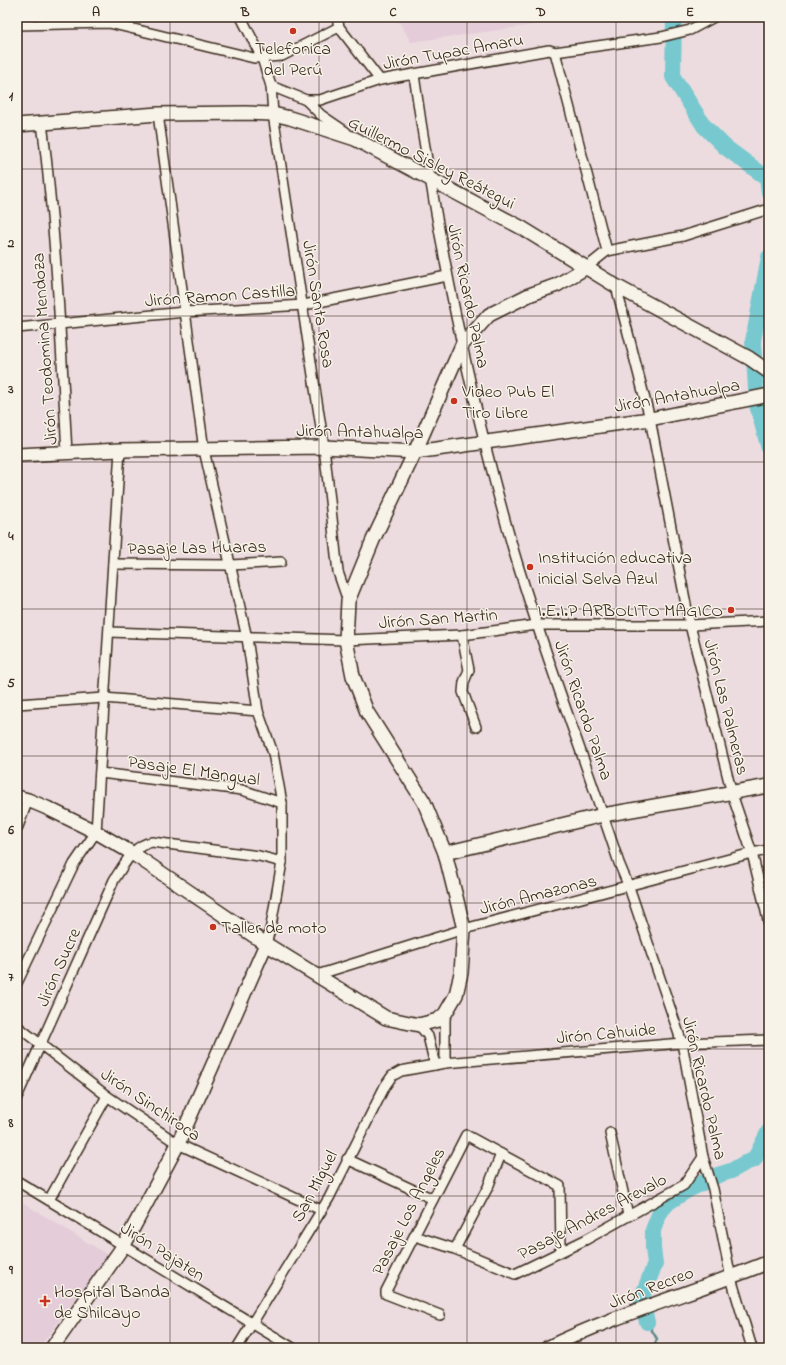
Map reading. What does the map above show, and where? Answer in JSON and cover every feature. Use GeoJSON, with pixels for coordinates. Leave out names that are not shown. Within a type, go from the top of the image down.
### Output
{"type":"FeatureCollection","features":[{"type":"Feature","properties":{"kind":"main road","name":"Guillermo Sisley Reátegui"},"geometry":{"type":"LineString","coordinates":[[17,125],[158,114],[273,114],[355,139],[522,228],[616,286],[749,358],[769,372]]}},
{"type":"Feature","properties":{"kind":"main road"},"geometry":{"type":"LineString","coordinates":[[22,798],[96,832],[132,853],[266,944],[386,1018],[419,1025],[438,1020],[445,1014],[456,995],[461,973],[464,929],[445,853],[424,802],[367,712],[353,676],[346,640],[348,601],[373,540],[462,345],[490,315],[529,295],[557,285],[587,267]]}},
{"type":"Feature","properties":{"kind":"main road","name":"Jirón Antahualpa"},"geometry":{"type":"LineString","coordinates":[[17,455],[120,450],[204,450],[324,447],[414,452],[650,420],[769,395]]}},
{"type":"Feature","properties":{"kind":"main road"},"geometry":{"type":"LineString","coordinates":[[445,853],[603,815],[732,794],[769,786]]}},
{"type":"Feature","properties":{"kind":"main road"},"geometry":{"type":"LineString","coordinates":[[52,1348],[124,1245],[178,1144],[266,944]]}},
{"type":"Feature","properties":{"kind":"main road","name":"Jirón Recreo"},"geometry":{"type":"LineString","coordinates":[[547,1348],[653,1304],[731,1278],[769,1262]]}},
{"type":"Feature","properties":{"kind":"street","name":"Jirón Santa Rosa"},"geometry":{"type":"LineString","coordinates":[[241,17],[262,58],[271,86],[273,114],[304,305],[324,447],[338,572],[348,601]]}},
{"type":"Feature","properties":{"kind":"street"},"geometry":{"type":"LineString","coordinates":[[337,17],[339,27],[380,80]]}},
{"type":"Feature","properties":{"kind":"street","name":"Jirón Tupac Amaru"},"geometry":{"type":"LineString","coordinates":[[271,86],[306,100],[320,100],[380,80],[549,50],[555,52],[661,37],[690,30],[714,17]]}},
{"type":"Feature","properties":{"kind":"street"},"geometry":{"type":"LineString","coordinates":[[17,25],[109,23],[254,58],[282,56],[339,27]]}},
{"type":"Feature","properties":{"kind":"street"},"geometry":{"type":"LineString","coordinates":[[555,52],[607,251]]}},
{"type":"Feature","properties":{"kind":"street","name":"Jirón Ricardo Palma"},"geometry":{"type":"LineString","coordinates":[[414,75],[428,177],[447,276],[485,443],[514,553],[537,624],[682,1043],[703,1157],[713,1189],[731,1278],[752,1348]]}},
{"type":"Feature","properties":{"kind":"street"},"geometry":{"type":"LineString","coordinates":[[306,100],[321,116],[355,139]]}},
{"type":"Feature","properties":{"kind":"street"},"geometry":{"type":"LineString","coordinates":[[158,114],[204,450],[232,565],[247,638],[258,710],[273,753],[282,803],[282,862],[271,926],[266,944]]}},
{"type":"Feature","properties":{"kind":"street","name":"Jirón Teodomina Mendoza"},"geometry":{"type":"LineString","coordinates":[[42,123],[60,324],[67,453]]}},
{"type":"Feature","properties":{"kind":"street"},"geometry":{"type":"LineString","coordinates":[[587,267],[607,251],[683,236],[769,209]]}},
{"type":"Feature","properties":{"kind":"street","name":"Jirón Ramon Castilla"},"geometry":{"type":"LineString","coordinates":[[17,328],[185,312],[304,305],[447,276]]}},
{"type":"Feature","properties":{"kind":"street","name":"Jirón Las Palmeras"},"geometry":{"type":"LineString","coordinates":[[616,286],[650,420],[690,625],[732,794],[752,853],[769,924]]}},
{"type":"Feature","properties":{"kind":"street"},"geometry":{"type":"LineString","coordinates":[[17,984],[74,864],[96,832],[120,450]]}},
{"type":"Feature","properties":{"kind":"street","name":"Pasaje Las Huaras"},"geometry":{"type":"LineString","coordinates":[[113,564],[232,565],[281,562]]}},
{"type":"Feature","properties":{"kind":"street","name":"Jirón San Martin"},"geometry":{"type":"LineString","coordinates":[[109,632],[247,638],[346,640],[462,635],[537,624],[690,625],[767,621]]}},
{"type":"Feature","properties":{"kind":"street"},"geometry":{"type":"LineString","coordinates":[[462,635],[469,670],[464,682],[463,692],[476,727]]}},
{"type":"Feature","properties":{"kind":"street"},"geometry":{"type":"LineString","coordinates":[[17,704],[104,698],[258,710]]}},
{"type":"Feature","properties":{"kind":"street","name":"Pasaje El Mangual"},"geometry":{"type":"LineString","coordinates":[[100,773],[242,790],[282,803]]}},
{"type":"Feature","properties":{"kind":"street"},"geometry":{"type":"LineString","coordinates":[[17,829],[22,798]]}},
{"type":"Feature","properties":{"kind":"street"},"geometry":{"type":"LineString","coordinates":[[132,853],[142,845],[152,842],[259,856],[282,862]]}},
{"type":"Feature","properties":{"kind":"street","name":"Jirón Amazonas"},"geometry":{"type":"LineString","coordinates":[[317,975],[464,929],[629,887],[752,853],[769,850]]}},
{"type":"Feature","properties":{"kind":"street","name":"Jirón Sucre"},"geometry":{"type":"LineString","coordinates":[[17,1097],[114,880],[132,853]]}},
{"type":"Feature","properties":{"kind":"street"},"geometry":{"type":"LineString","coordinates":[[445,1014],[445,1063]]}},
{"type":"Feature","properties":{"kind":"street"},"geometry":{"type":"LineString","coordinates":[[419,1025],[428,1036],[435,1065]]}},
{"type":"Feature","properties":{"kind":"street","name":"Jirón Sinchiroca"},"geometry":{"type":"LineString","coordinates":[[17,1026],[107,1096],[178,1144],[321,1210]]}},
{"type":"Feature","properties":{"kind":"street","name":"Jirón Cahuide"},"geometry":{"type":"LineString","coordinates":[[445,1063],[682,1043],[769,1040]]}},
{"type":"Feature","properties":{"kind":"street","name":"San Miguel"},"geometry":{"type":"LineString","coordinates":[[237,1348],[321,1210],[390,1079],[401,1071],[445,1063]]}},
{"type":"Feature","properties":{"kind":"street"},"geometry":{"type":"LineString","coordinates":[[49,1200],[107,1096]]}},
{"type":"Feature","properties":{"kind":"street"},"geometry":{"type":"LineString","coordinates":[[610,1133],[628,1215]]}},
{"type":"Feature","properties":{"kind":"street","name":"Pasaje Los Angeles"},"geometry":{"type":"LineString","coordinates":[[440,1315],[386,1294],[386,1291],[466,1135],[501,1154]]}},
{"type":"Feature","properties":{"kind":"street"},"geometry":{"type":"LineString","coordinates":[[455,1249],[488,1187],[501,1154],[560,1186],[561,1251]]}},
{"type":"Feature","properties":{"kind":"street","name":"Pasaje Andres Arevalo"},"geometry":{"type":"LineString","coordinates":[[414,1236],[455,1249],[515,1274],[686,1184],[703,1157]]}},
{"type":"Feature","properties":{"kind":"street"},"geometry":{"type":"LineString","coordinates":[[347,1159],[433,1199]]}},
{"type":"Feature","properties":{"kind":"street","name":"Jirón Pajaten"},"geometry":{"type":"LineString","coordinates":[[17,1181],[251,1324],[293,1348]]}},
{"type":"Feature","properties":{"kind":"shaded area"},"geometry":{"type":"Polygon","coordinates":[[[396,17],[575,17],[534,25],[411,42],[396,17]]]}},
{"type":"Feature","properties":{"kind":"shaded area","name":"Hospital Banda de Shilcayo"},"geometry":{"type":"Polygon","coordinates":[[[17,1199],[108,1255],[39,1348],[17,1347],[17,1199]]]}},
{"type":"Feature","properties":{"kind":"waterway"},"geometry":{"type":"LineString","coordinates":[[674,17],[673,77],[704,126],[725,147],[767,178],[769,192]]}},
{"type":"Feature","properties":{"kind":"waterway"},"geometry":{"type":"LineString","coordinates":[[769,257],[753,341],[757,405],[769,449]]}},
{"type":"Feature","properties":{"kind":"waterway"},"geometry":{"type":"LineString","coordinates":[[647,1322],[641,1299],[655,1264],[653,1230],[660,1212],[669,1202],[688,1190],[718,1175],[731,1171],[754,1160],[769,1131]]}},
{"type":"Feature","properties":{"kind":"waterway"},"geometry":{"type":"LineString","coordinates":[[647,1322],[657,1339],[653,1348]]}},
{"type":"Feature","properties":{"kind":"place","name":"Telefonica del Perú"},"geometry":{"type":"Point","coordinates":[293,31]}},
{"type":"Feature","properties":{"kind":"place","name":"Video Pub El Tiro Libre"},"geometry":{"type":"Point","coordinates":[454,401]}},
{"type":"Feature","properties":{"kind":"place","name":"Institución educativa inicial Selva Azul"},"geometry":{"type":"Point","coordinates":[530,567]}},
{"type":"Feature","properties":{"kind":"place","name":"I.E.I.P ARBOLITO MAGICO"},"geometry":{"type":"Point","coordinates":[731,610]}},
{"type":"Feature","properties":{"kind":"place","name":"Taller de moto"},"geometry":{"type":"Point","coordinates":[213,927]}},
{"type":"Feature","properties":{"kind":"place","name":"Hospital Banda de Shilcayo"},"geometry":{"type":"Point","coordinates":[45,1301]}}]}
